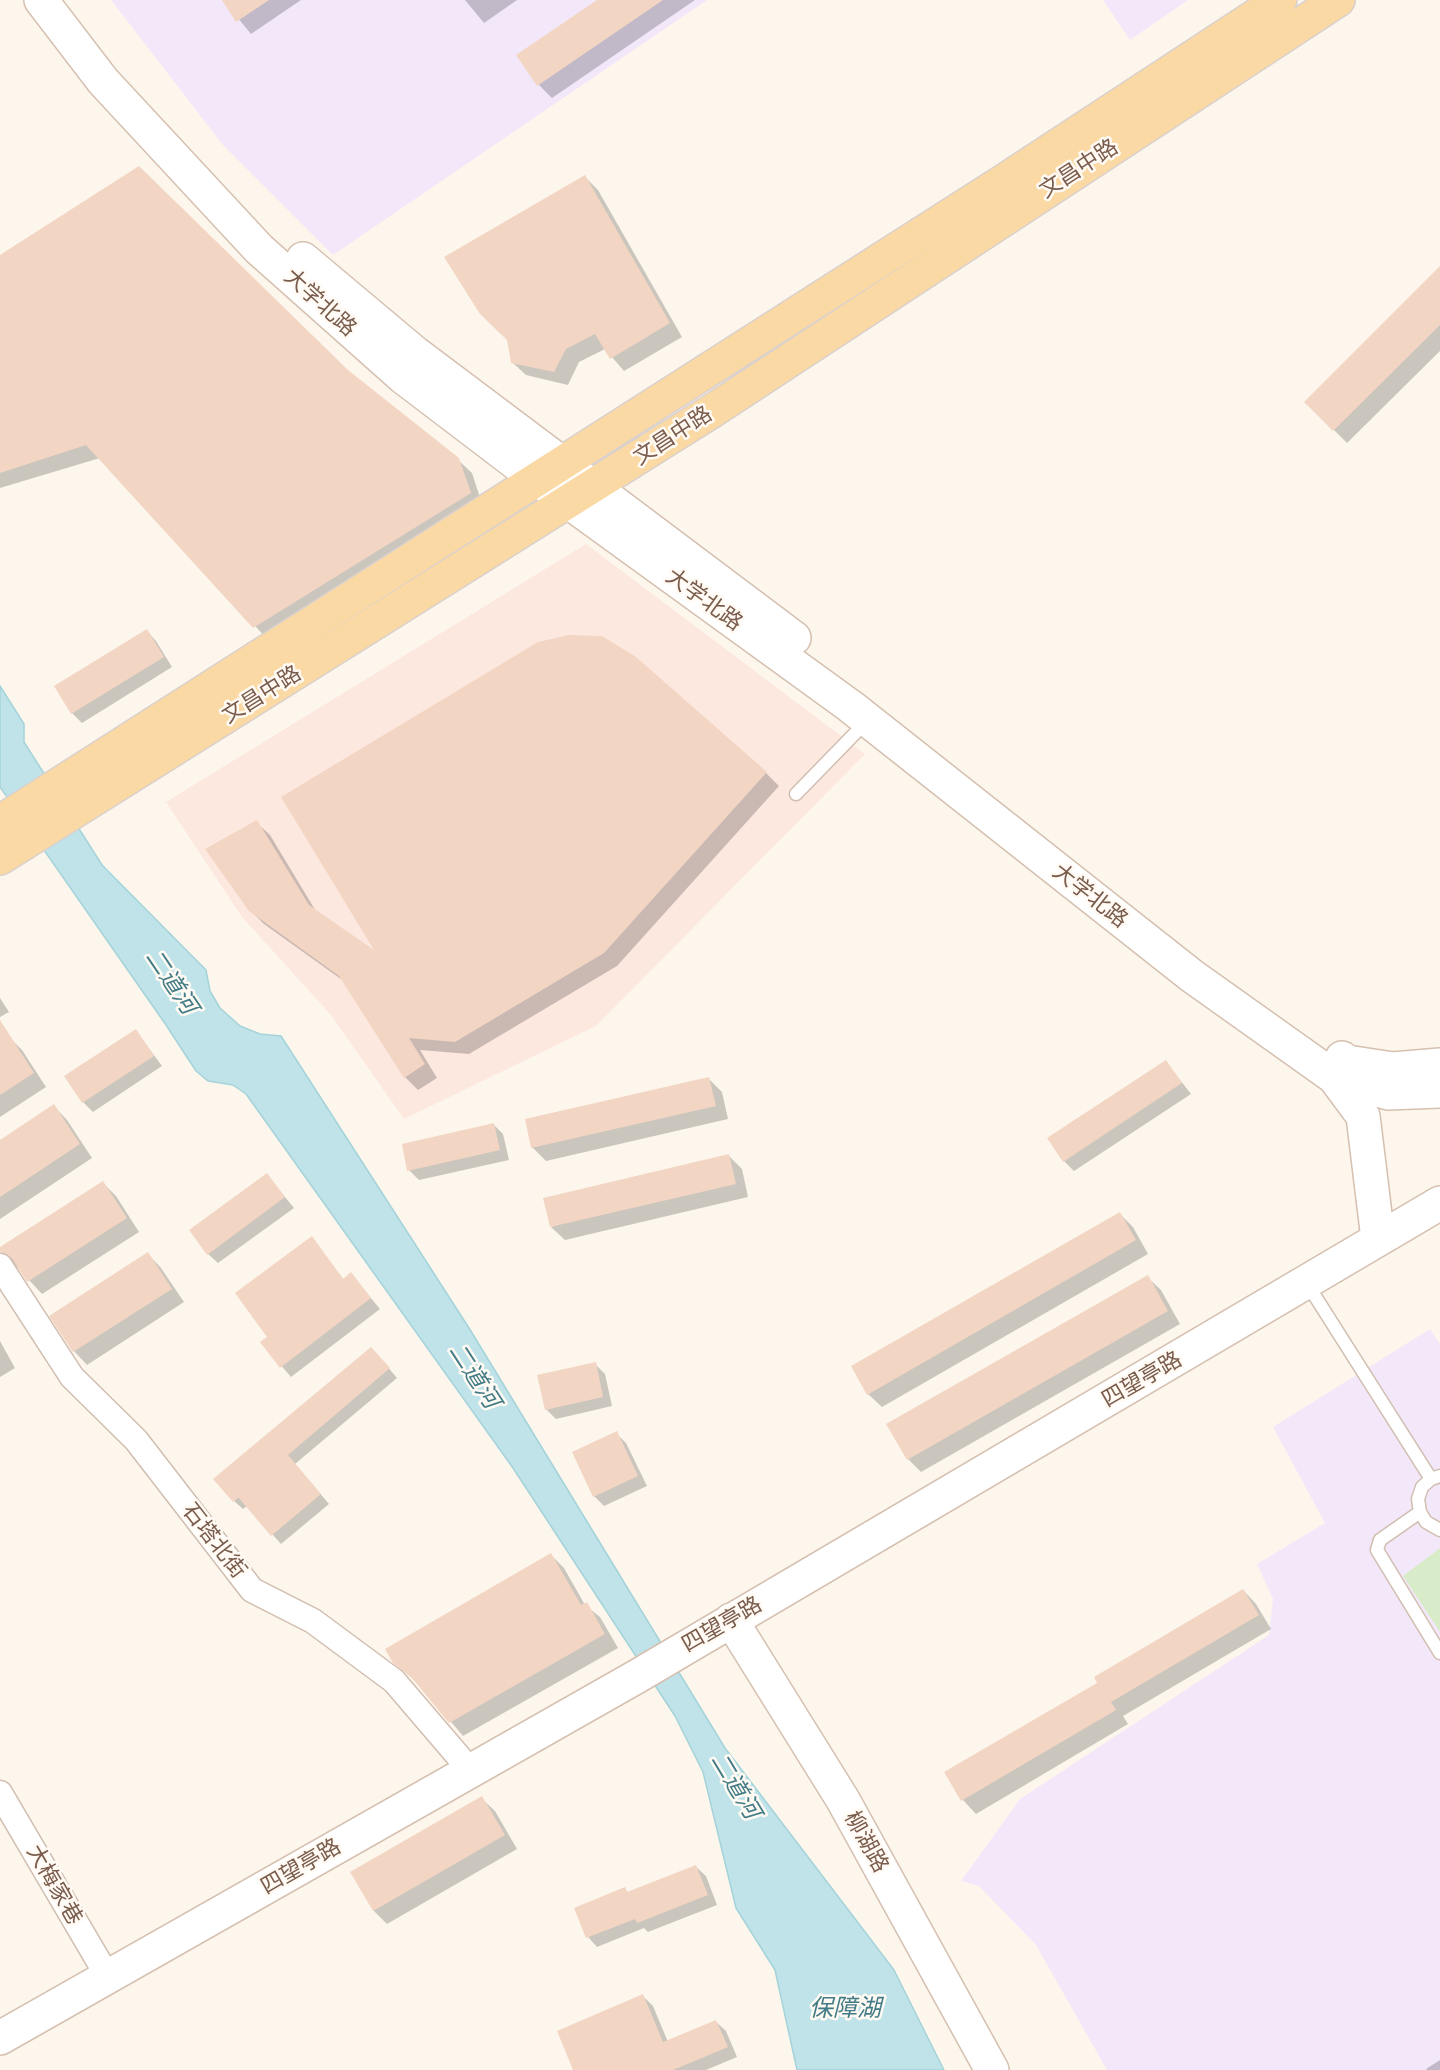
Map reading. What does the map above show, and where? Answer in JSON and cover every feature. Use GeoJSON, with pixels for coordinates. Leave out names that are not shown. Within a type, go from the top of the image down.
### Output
{"type":"FeatureCollection","features":[{"type":"Feature","properties":{"kind":"main road","name":"文昌中路"},"geometry":{"type":"LineString","coordinates":[[5,837],[84,768],[1001,183],[1280,0]]}},
{"type":"Feature","properties":{"kind":"main road","name":"文昌中路"},"geometry":{"type":"LineString","coordinates":[[5,837],[84,807],[581,495],[1338,0]]}},
{"type":"Feature","properties":{"kind":"street","name":"大学北路"},"geometry":{"type":"LineString","coordinates":[[41,0],[103,81],[259,249],[403,377],[549,471],[581,495],[1192,976],[1334,1077],[1388,1093],[1440,1091]]}},
{"type":"Feature","properties":{"kind":"street","name":"大学北路"},"geometry":{"type":"LineString","coordinates":[[70,0],[123,70],[267,227],[549,471]]}},
{"type":"Feature","properties":{"kind":"street","name":"大学北路"},"geometry":{"type":"LineString","coordinates":[[581,495],[774,622],[1203,963],[1347,1062],[1393,1069],[1440,1065]]}},
{"type":"Feature","properties":{"kind":"street"},"geometry":{"type":"LineString","coordinates":[[1334,1077],[1363,1116],[1378,1239]]}},
{"type":"Feature","properties":{"kind":"street","name":"四望亭路"},"geometry":{"type":"LineString","coordinates":[[0,2038],[636,1677],[690,1642],[1440,1203]]}},
{"type":"Feature","properties":{"kind":"street","name":"石塔北街"},"geometry":{"type":"LineString","coordinates":[[0,1266],[72,1377],[136,1440],[252,1590],[313,1621],[394,1681],[471,1771]]}},
{"type":"Feature","properties":{"kind":"street","name":"柳湖路"},"geometry":{"type":"LineString","coordinates":[[731,1620],[843,1800],[992,2070]]}},
{"type":"Feature","properties":{"kind":"street","name":"大梅家巷"},"geometry":{"type":"LineString","coordinates":[[0,1793],[108,1977]]}},
{"type":"Feature","properties":{"kind":"lane"},"geometry":{"type":"LineString","coordinates":[[796,794],[868,720]]}},
{"type":"Feature","properties":{"kind":"lane"},"geometry":{"type":"LineString","coordinates":[[1306,1282],[1436,1477],[1420,1493],[1420,1512],[1426,1522],[1440,1530]]}},
{"type":"Feature","properties":{"kind":"lane"},"geometry":{"type":"LineString","coordinates":[[1420,1512],[1380,1539],[1377,1550],[1440,1653]]}},
{"type":"Feature","properties":{"kind":"shaded area"},"geometry":{"type":"Polygon","coordinates":[[[111,0],[707,0],[333,255],[223,145],[111,0]]]}},
{"type":"Feature","properties":{"kind":"shaded area"},"geometry":{"type":"Polygon","coordinates":[[[1103,0],[1188,0],[1130,40],[1103,0]]]}},
{"type":"Feature","properties":{"kind":"shaded area"},"geometry":{"type":"Polygon","coordinates":[[[586,544],[865,754],[596,1026],[404,1119],[331,1015],[242,917],[166,802],[586,544]]]}},
{"type":"Feature","properties":{"kind":"shaded area"},"geometry":{"type":"Polygon","coordinates":[[[1430,1329],[1440,1344],[1440,2070],[1107,2070],[1036,1945],[979,1886],[961,1881],[1020,1799],[1269,1635],[1273,1599],[1257,1564],[1325,1523],[1273,1427],[1430,1329]]]}},
{"type":"Feature","properties":{"kind":"green space"},"geometry":{"type":"Polygon","coordinates":[[[1440,1548],[1440,1632],[1403,1576],[1440,1548]]]}},
{"type":"Feature","properties":{"kind":"water"},"geometry":{"type":"Polygon","coordinates":[[[0,686],[24,724],[24,742],[102,865],[206,970],[210,991],[220,1008],[240,1026],[260,1034],[281,1036],[469,1328],[725,1748],[894,1970],[944,2070],[797,2070],[775,1970],[736,1908],[703,1772],[675,1716],[513,1468],[246,1094],[233,1085],[208,1081],[196,1071],[0,787],[0,686]]]}},
{"type":"Feature","properties":{"kind":"building"},"geometry":{"type":"Polygon","coordinates":[[[222,0],[269,0],[236,22],[222,0]]]}},
{"type":"Feature","properties":{"kind":"building"},"geometry":{"type":"Polygon","coordinates":[[[597,0],[663,0],[537,86],[516,55],[597,0]]]}},
{"type":"Feature","properties":{"kind":"building"},"geometry":{"type":"Polygon","coordinates":[[[139,166],[348,370],[459,458],[471,493],[253,628],[86,445],[0,473],[0,255],[139,166]]]}},
{"type":"Feature","properties":{"kind":"building"},"geometry":{"type":"Polygon","coordinates":[[[585,175],[670,323],[610,359],[595,334],[566,349],[554,372],[511,363],[507,340],[480,314],[444,257],[585,175]]]}},
{"type":"Feature","properties":{"kind":"building"},"geometry":{"type":"Polygon","coordinates":[[[1440,266],[1440,325],[1333,431],[1304,402],[1440,266]]]}},
{"type":"Feature","properties":{"kind":"building"},"geometry":{"type":"Polygon","coordinates":[[[147,629],[164,657],[71,714],[54,686],[147,629]]]}},
{"type":"Feature","properties":{"kind":"building"},"geometry":{"type":"Polygon","coordinates":[[[569,635],[602,636],[636,657],[767,772],[604,953],[455,1042],[409,1038],[425,1064],[404,1078],[339,976],[249,911],[205,849],[257,820],[309,905],[374,950],[281,797],[538,642],[569,635]]]}},
{"type":"Feature","properties":{"kind":"building"},"geometry":{"type":"Polygon","coordinates":[[[0,1020],[34,1073],[0,1095],[0,1020]]]}},
{"type":"Feature","properties":{"kind":"building"},"geometry":{"type":"Polygon","coordinates":[[[136,1029],[154,1056],[82,1103],[64,1076],[136,1029]]]}},
{"type":"Feature","properties":{"kind":"building"},"geometry":{"type":"Polygon","coordinates":[[[1166,1060],[1182,1083],[1063,1162],[1047,1138],[1166,1060]]]}},
{"type":"Feature","properties":{"kind":"building"},"geometry":{"type":"Polygon","coordinates":[[[709,1077],[716,1106],[531,1148],[525,1119],[709,1077]]]}},
{"type":"Feature","properties":{"kind":"building"},"geometry":{"type":"Polygon","coordinates":[[[54,1104],[80,1144],[0,1197],[0,1140],[54,1104]]]}},
{"type":"Feature","properties":{"kind":"building"},"geometry":{"type":"Polygon","coordinates":[[[494,1123],[500,1150],[407,1171],[402,1144],[494,1123]]]}},
{"type":"Feature","properties":{"kind":"building"},"geometry":{"type":"Polygon","coordinates":[[[729,1154],[736,1184],[550,1227],[543,1198],[729,1154]]]}},
{"type":"Feature","properties":{"kind":"building"},"geometry":{"type":"Polygon","coordinates":[[[267,1173],[285,1197],[207,1255],[189,1230],[267,1173]]]}},
{"type":"Feature","properties":{"kind":"building"},"geometry":{"type":"Polygon","coordinates":[[[103,1181],[127,1218],[27,1282],[12,1258],[0,1252],[0,1247],[103,1181]]]}},
{"type":"Feature","properties":{"kind":"building"},"geometry":{"type":"Polygon","coordinates":[[[1120,1212],[1136,1240],[867,1395],[851,1366],[1120,1212]]]}},
{"type":"Feature","properties":{"kind":"building"},"geometry":{"type":"Polygon","coordinates":[[[312,1236],[343,1279],[351,1272],[371,1298],[280,1368],[260,1342],[267,1337],[235,1293],[312,1236]]]}},
{"type":"Feature","properties":{"kind":"building"},"geometry":{"type":"Polygon","coordinates":[[[148,1252],[172,1289],[73,1352],[49,1316],[148,1252]]]}},
{"type":"Feature","properties":{"kind":"building"},"geometry":{"type":"Polygon","coordinates":[[[1148,1275],[1168,1311],[907,1460],[886,1424],[1148,1275]]]}},
{"type":"Feature","properties":{"kind":"building"},"geometry":{"type":"Polygon","coordinates":[[[371,1347],[390,1368],[288,1455],[321,1494],[271,1536],[238,1497],[233,1502],[213,1479],[371,1347]]]}},
{"type":"Feature","properties":{"kind":"building"},"geometry":{"type":"Polygon","coordinates":[[[596,1362],[603,1397],[545,1410],[537,1375],[596,1362]]]}},
{"type":"Feature","properties":{"kind":"building"},"geometry":{"type":"Polygon","coordinates":[[[617,1431],[638,1476],[593,1497],[572,1452],[617,1431]]]}},
{"type":"Feature","properties":{"kind":"building"},"geometry":{"type":"Polygon","coordinates":[[[551,1553],[581,1605],[587,1602],[605,1634],[449,1723],[412,1678],[393,1663],[385,1649],[551,1553]]]}},
{"type":"Feature","properties":{"kind":"building"},"geometry":{"type":"Polygon","coordinates":[[[1243,1589],[1259,1615],[1111,1702],[1116,1710],[961,1801],[944,1772],[1097,1683],[1094,1677],[1243,1589]]]}},
{"type":"Feature","properties":{"kind":"building"},"geometry":{"type":"Polygon","coordinates":[[[482,1796],[505,1835],[373,1911],[350,1872],[482,1796]]]}},
{"type":"Feature","properties":{"kind":"building"},"geometry":{"type":"Polygon","coordinates":[[[696,1865],[708,1895],[637,1923],[635,1919],[586,1938],[574,1908],[625,1887],[627,1892],[696,1865]]]}},
{"type":"Feature","properties":{"kind":"building"},"geometry":{"type":"Polygon","coordinates":[[[643,1994],[663,2042],[716,2020],[728,2047],[673,2070],[573,2070],[557,2031],[643,1994]]]}},
{"type":"Feature","properties":{"kind":"water label","name":"二道河"},"geometry":{"type":"Point","coordinates":[171,982]}},
{"type":"Feature","properties":{"kind":"water label","name":"二道河"},"geometry":{"type":"Point","coordinates":[474,1376]}},
{"type":"Feature","properties":{"kind":"water label","name":"二道河"},"geometry":{"type":"Point","coordinates":[735,1786]}},
{"type":"Feature","properties":{"kind":"water label","name":"保障湖"},"geometry":{"type":"Point","coordinates":[845,2009]}}]}
